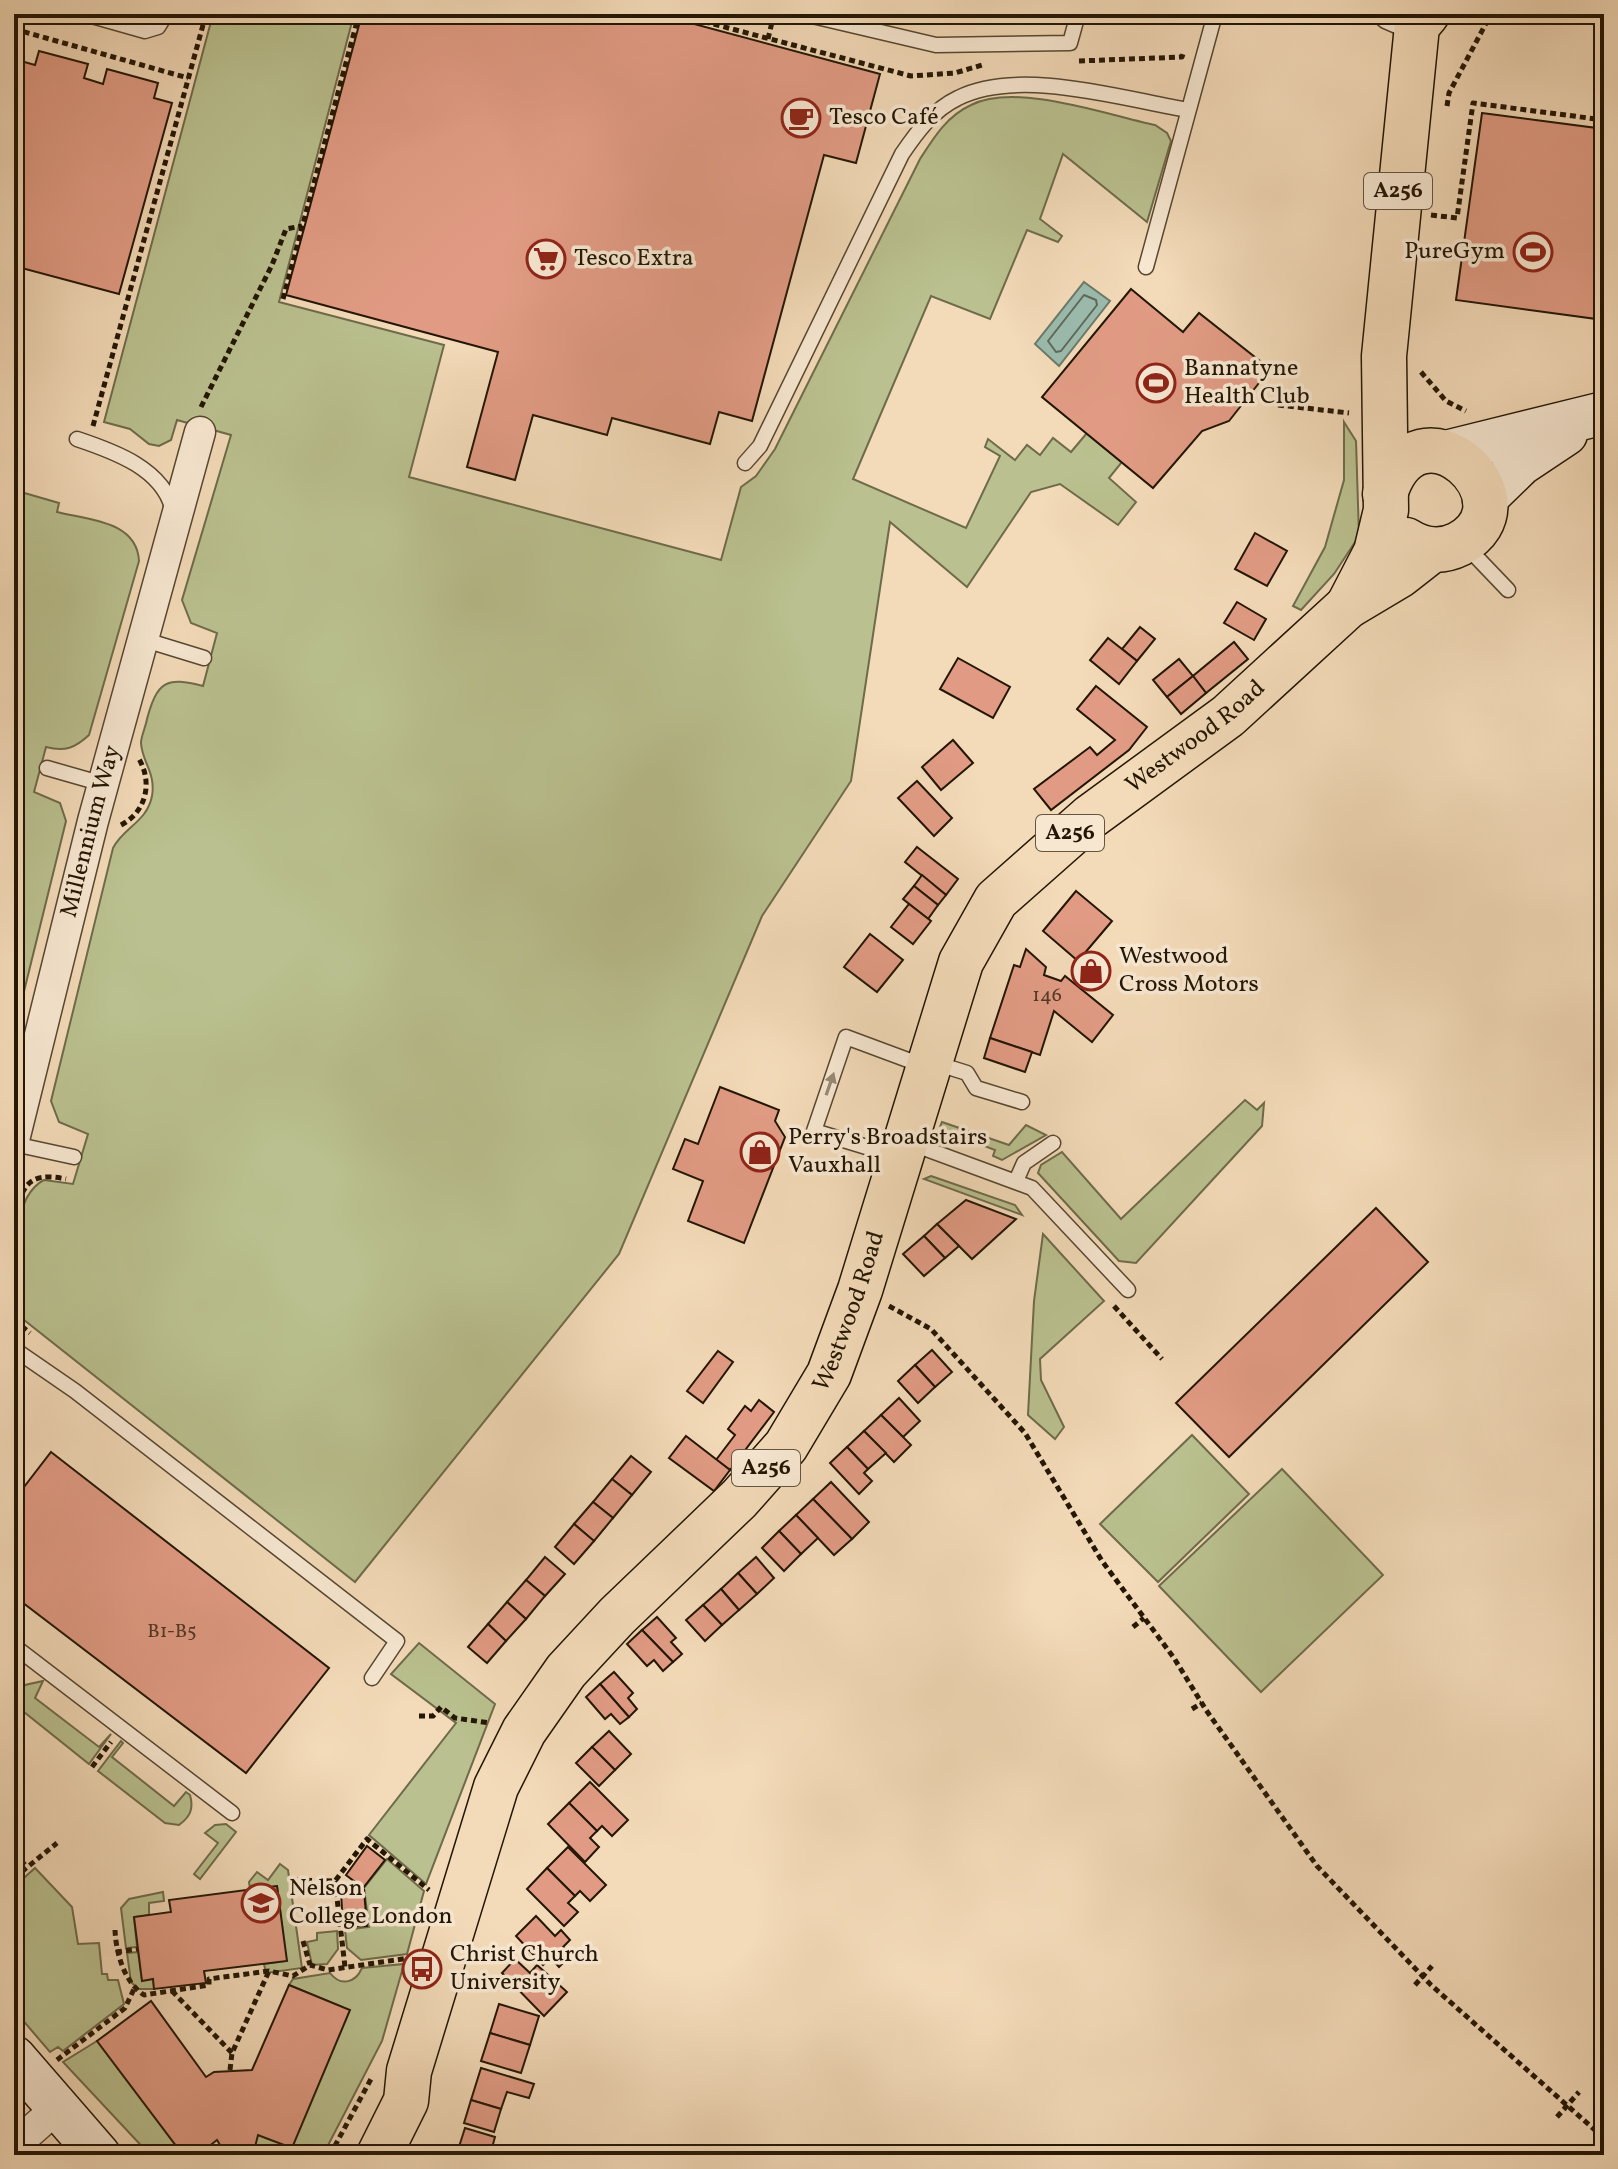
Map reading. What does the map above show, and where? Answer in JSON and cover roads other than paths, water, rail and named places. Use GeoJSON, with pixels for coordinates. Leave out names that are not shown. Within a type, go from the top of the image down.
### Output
{"type":"FeatureCollection","features":[{"type":"Feature","properties":{"kind":"main road","name":"Westwood Road"},"geometry":{"type":"LineString","coordinates":[[1386,502],[1401,361],[1411,18]]}},
{"type":"Feature","properties":{"kind":"main road"},"geometry":{"type":"LineString","coordinates":[[1401,361],[1438,452],[1474,470],[1484,500]]}},
{"type":"Feature","properties":{"kind":"main road","name":"Westwood Road"},"geometry":{"type":"LineString","coordinates":[[1348,606],[1376,552],[1390,478],[1400,465],[1438,452]]}},
{"type":"Feature","properties":{"kind":"main road","name":"Westwood Road"},"geometry":{"type":"LineString","coordinates":[[409,2071],[496,1787],[524,1731],[566,1671],[617,1616],[739,1499],[786,1446],[829,1374],[860,1290],[961,962],[996,900],[1070,833],[1228,716],[1348,606],[1447,546],[1482,516],[1484,500]]}},
{"type":"Feature","properties":{"kind":"main road"},"geometry":{"type":"LineString","coordinates":[[1386,502],[1402,538],[1447,546]]}},
{"type":"Feature","properties":{"kind":"main road","name":"A256"},"geometry":{"type":"LineString","coordinates":[[350,2155],[388,2091],[409,2071]]}},
{"type":"Feature","properties":{"kind":"main road","name":"A256"},"geometry":{"type":"LineString","coordinates":[[379,2155],[406,2101],[409,2071]]}},
{"type":"Feature","properties":{"kind":"street"},"geometry":{"type":"LineString","coordinates":[[1438,452],[1597,416]]}},
{"type":"Feature","properties":{"kind":"street"},"geometry":{"type":"LineString","coordinates":[[1484,500],[1521,464],[1597,416]]}},
{"type":"Feature","properties":{"kind":"street","name":"Millennium Way"},"geometry":{"type":"LineString","coordinates":[[14,1142],[103,784],[175,525],[199,423]]}},
{"type":"Feature","properties":{"kind":"street"},"geometry":{"type":"LineString","coordinates":[[33,2061],[57,2108],[99,2155]]}},
{"type":"Feature","properties":{"kind":"street"},"geometry":{"type":"LineString","coordinates":[[14,2146],[57,2108]]}},
{"type":"Feature","properties":{"kind":"lane"},"geometry":{"type":"LineString","coordinates":[[85,14],[145,31],[158,27],[166,14]]}},
{"type":"Feature","properties":{"kind":"lane"},"geometry":{"type":"LineString","coordinates":[[809,15],[903,39],[960,46],[1070,43],[1078,14]]}},
{"type":"Feature","properties":{"kind":"lane"},"geometry":{"type":"LineString","coordinates":[[1146,267],[1215,14]]}},
{"type":"Feature","properties":{"kind":"lane"},"geometry":{"type":"LineString","coordinates":[[745,463],[760,446],[902,154],[921,126],[936,114],[957,98],[993,86],[1034,85],[1188,110]]}},
{"type":"Feature","properties":{"kind":"lane"},"geometry":{"type":"LineString","coordinates":[[77,439],[128,459],[143,469],[171,501],[175,525]]}},
{"type":"Feature","properties":{"kind":"lane"},"geometry":{"type":"LineString","coordinates":[[1447,546],[1508,590]]}},
{"type":"Feature","properties":{"kind":"lane"},"geometry":{"type":"LineString","coordinates":[[141,639],[204,658]]}},
{"type":"Feature","properties":{"kind":"lane"},"geometry":{"type":"LineString","coordinates":[[47,768],[103,784]]}},
{"type":"Feature","properties":{"kind":"lane"},"geometry":{"type":"LineString","coordinates":[[1022,1102],[976,1088],[967,1073],[846,1037],[814,1131],[903,1150],[1032,1188],[1128,1290]]}},
{"type":"Feature","properties":{"kind":"lane"},"geometry":{"type":"LineString","coordinates":[[14,1142],[72,1165]]}},
{"type":"Feature","properties":{"kind":"lane"},"geometry":{"type":"LineString","coordinates":[[1016,1181],[1024,1163],[1053,1143]]}},
{"type":"Feature","properties":{"kind":"lane"},"geometry":{"type":"LineString","coordinates":[[14,1349],[75,1391],[397,1641],[372,1678]]}},
{"type":"Feature","properties":{"kind":"lane"},"geometry":{"type":"LineString","coordinates":[[14,1646],[232,1813]]}},
{"type":"Feature","properties":{"kind":"water"},"geometry":{"type":"Polygon","coordinates":[[[1084,282],[1110,301],[1059,366],[1035,344],[1084,282]]]}},
{"type":"Feature","properties":{"kind":"place","name":"Tesco Café"},"geometry":{"type":"Point","coordinates":[801,118]}},
{"type":"Feature","properties":{"kind":"place","name":"PureGym"},"geometry":{"type":"Point","coordinates":[1533,252]}},
{"type":"Feature","properties":{"kind":"place","name":"Tesco Extra"},"geometry":{"type":"Point","coordinates":[546,259]}},
{"type":"Feature","properties":{"kind":"place","name":"Bannatyne Health Club"},"geometry":{"type":"Point","coordinates":[1156,383]}},
{"type":"Feature","properties":{"kind":"place","name":"Westwood Cross Motors"},"geometry":{"type":"Point","coordinates":[1091,971]}},
{"type":"Feature","properties":{"kind":"place","name":"Perry's Broadstairs Vauxhall"},"geometry":{"type":"Point","coordinates":[760,1152]}},
{"type":"Feature","properties":{"kind":"place","name":"Nelson College London"},"geometry":{"type":"Point","coordinates":[261,1903]}},
{"type":"Feature","properties":{"kind":"place","name":"Christ Church University"},"geometry":{"type":"Point","coordinates":[422,1969]}}]}
